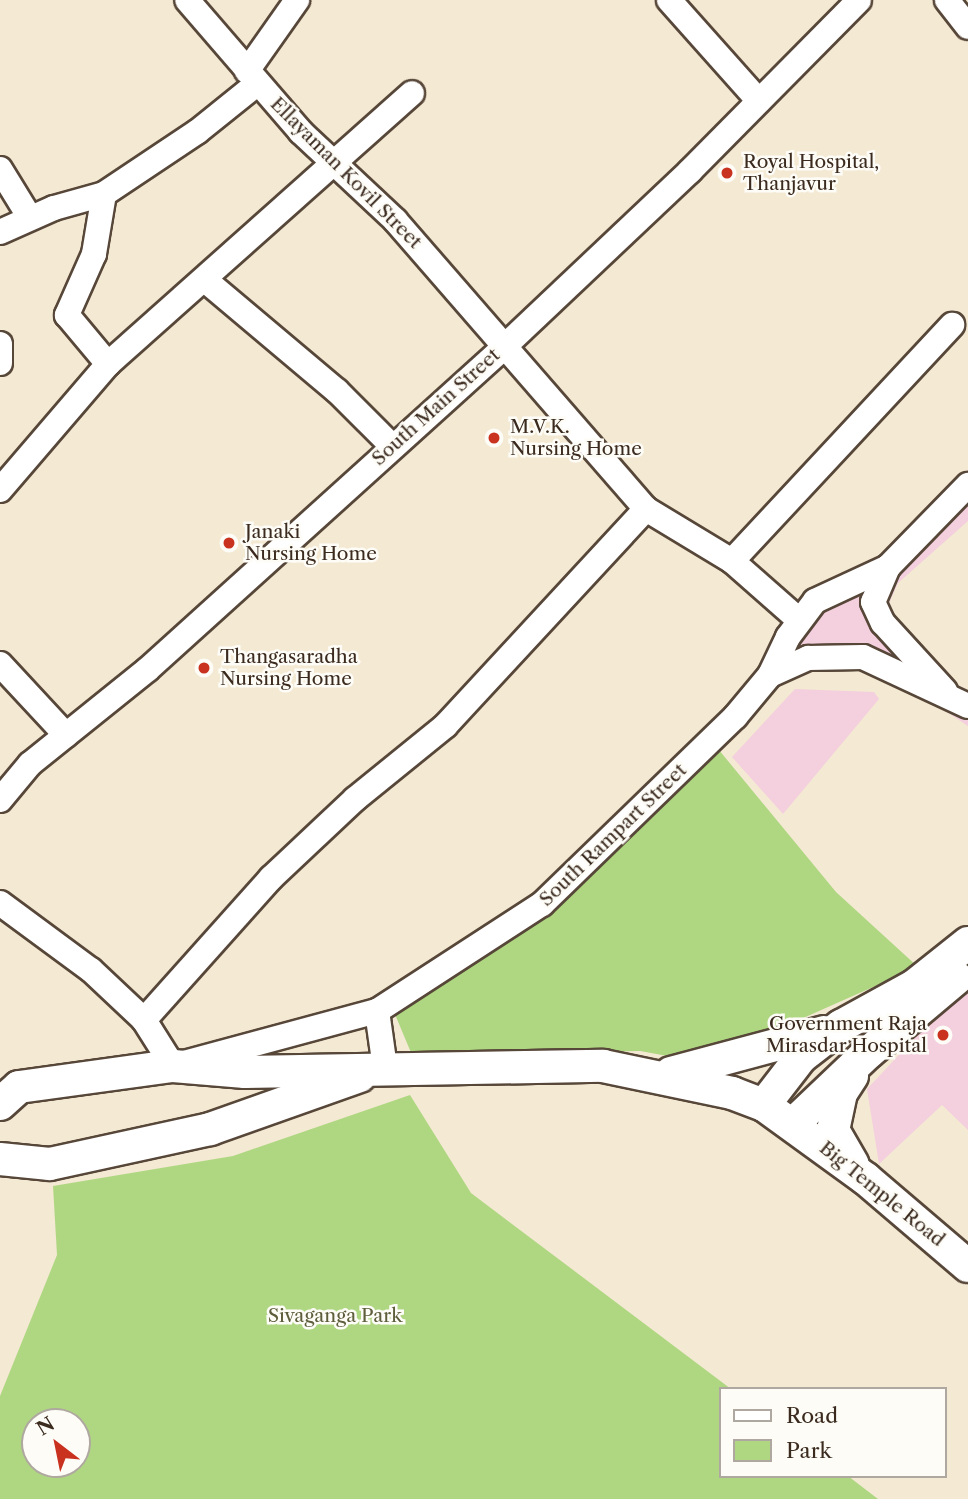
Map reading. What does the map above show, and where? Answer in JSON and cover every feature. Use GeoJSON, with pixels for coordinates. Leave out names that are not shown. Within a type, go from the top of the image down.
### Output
{"type":"FeatureCollection","features":[{"type":"Feature","properties":{"kind":"main road"},"geometry":{"type":"LineString","coordinates":[[764,1105],[801,1057],[841,1026],[934,972],[968,943]]}},
{"type":"Feature","properties":{"kind":"main road"},"geometry":{"type":"LineString","coordinates":[[793,1124],[869,1052],[968,969]]}},
{"type":"Feature","properties":{"kind":"main road"},"geometry":{"type":"LineString","coordinates":[[6,1093],[173,1066],[245,1072],[603,1066],[659,1075],[695,1070],[841,1026]]}},
{"type":"Feature","properties":{"kind":"main road"},"geometry":{"type":"LineString","coordinates":[[866,1179],[839,1146],[833,1130],[841,1093],[869,1052]]}},
{"type":"Feature","properties":{"kind":"main road"},"geometry":{"type":"LineString","coordinates":[[0,1159],[50,1164],[210,1129],[385,1068]]}},
{"type":"Feature","properties":{"kind":"main road","name":"Big Temple Road"},"geometry":{"type":"LineString","coordinates":[[659,1075],[764,1105],[866,1179],[968,1266]]}},
{"type":"Feature","properties":{"kind":"street","name":"Ellayaman Kovil Street"},"geometry":{"type":"LineString","coordinates":[[187,0],[301,132],[339,163],[506,345],[646,509],[732,561],[799,620]]}},
{"type":"Feature","properties":{"kind":"street"},"geometry":{"type":"LineString","coordinates":[[0,232],[30,218],[104,194],[197,132],[253,77],[296,0]]}},
{"type":"Feature","properties":{"kind":"street"},"geometry":{"type":"LineString","coordinates":[[669,0],[759,101]]}},
{"type":"Feature","properties":{"kind":"street","name":"South Main Street"},"geometry":{"type":"LineString","coordinates":[[0,800],[30,764],[148,668],[506,345],[759,101],[859,0]]}},
{"type":"Feature","properties":{"kind":"street"},"geometry":{"type":"LineString","coordinates":[[947,0],[968,27]]}},
{"type":"Feature","properties":{"kind":"street"},"geometry":{"type":"LineString","coordinates":[[0,490],[108,365],[339,163],[412,93]]}},
{"type":"Feature","properties":{"kind":"street"},"geometry":{"type":"LineString","coordinates":[[0,169],[30,218]]}},
{"type":"Feature","properties":{"kind":"street"},"geometry":{"type":"LineString","coordinates":[[104,194],[94,254],[67,315],[108,365]]}},
{"type":"Feature","properties":{"kind":"street"},"geometry":{"type":"LineString","coordinates":[[205,280],[337,391],[392,446]]}},
{"type":"Feature","properties":{"kind":"street"},"geometry":{"type":"LineString","coordinates":[[732,561],[952,325]]}},
{"type":"Feature","properties":{"kind":"street"},"geometry":{"type":"LineString","coordinates":[[0,344],[0,363]]}},
{"type":"Feature","properties":{"kind":"street","name":"South Rampart Street"},"geometry":{"type":"LineString","coordinates":[[173,1066],[377,1011],[542,904],[735,718],[770,675],[799,620],[815,601],[837,588],[888,568],[968,485]]}},
{"type":"Feature","properties":{"kind":"street"},"geometry":{"type":"LineString","coordinates":[[144,1020],[271,878],[355,800],[446,726],[646,509]]}},
{"type":"Feature","properties":{"kind":"street"},"geometry":{"type":"LineString","coordinates":[[888,568],[873,602],[883,623],[947,693]]}},
{"type":"Feature","properties":{"kind":"street"},"geometry":{"type":"LineString","coordinates":[[770,675],[808,657],[849,656],[947,693],[968,706]]}},
{"type":"Feature","properties":{"kind":"street"},"geometry":{"type":"LineString","coordinates":[[0,664],[66,735]]}},
{"type":"Feature","properties":{"kind":"street"},"geometry":{"type":"LineString","coordinates":[[0,903],[91,970],[144,1020],[173,1066]]}},
{"type":"Feature","properties":{"kind":"street"},"geometry":{"type":"LineString","coordinates":[[377,1011],[385,1068]]}},
{"type":"Feature","properties":{"kind":"shaded area"},"geometry":{"type":"Polygon","coordinates":[[[968,470],[968,521],[898,583],[887,608],[890,630],[968,699],[968,726],[909,687],[838,660],[774,687],[797,640],[817,622],[837,592],[880,564],[968,470]]]}},
{"type":"Feature","properties":{"kind":"shaded area"},"geometry":{"type":"Polygon","coordinates":[[[795,689],[874,692],[879,699],[783,814],[732,757],[795,689]]]}},
{"type":"Feature","properties":{"kind":"shaded area","name":"Government Raja Mirasdar Hospital"},"geometry":{"type":"Polygon","coordinates":[[[968,981],[968,1130],[942,1105],[879,1164],[867,1089],[968,981]]]}},
{"type":"Feature","properties":{"kind":"green space"},"geometry":{"type":"Polygon","coordinates":[[[714,744],[836,892],[918,967],[774,1031],[673,1057],[640,1051],[412,1055],[394,1012],[476,959],[714,744]]]}},
{"type":"Feature","properties":{"kind":"green space","name":"Sivaganga Park"},"geometry":{"type":"Polygon","coordinates":[[[410,1095],[471,1193],[728,1387],[720,1387],[720,1478],[851,1478],[878,1499],[0,1499],[0,1396],[57,1255],[53,1186],[233,1156],[410,1095]]]}},
{"type":"Feature","properties":{"kind":"place","name":"Royal Hospital, Thanjavur"},"geometry":{"type":"Point","coordinates":[727,173]}},
{"type":"Feature","properties":{"kind":"place","name":"M.V.K. Nursing Home"},"geometry":{"type":"Point","coordinates":[494,438]}},
{"type":"Feature","properties":{"kind":"place","name":"Janaki Nursing Home"},"geometry":{"type":"Point","coordinates":[229,543]}},
{"type":"Feature","properties":{"kind":"place","name":"Thangasaradha Nursing Home"},"geometry":{"type":"Point","coordinates":[204,668]}},
{"type":"Feature","properties":{"kind":"place","name":"Government Raja Mirasdar Hospital"},"geometry":{"type":"Point","coordinates":[943,1035]}}]}
